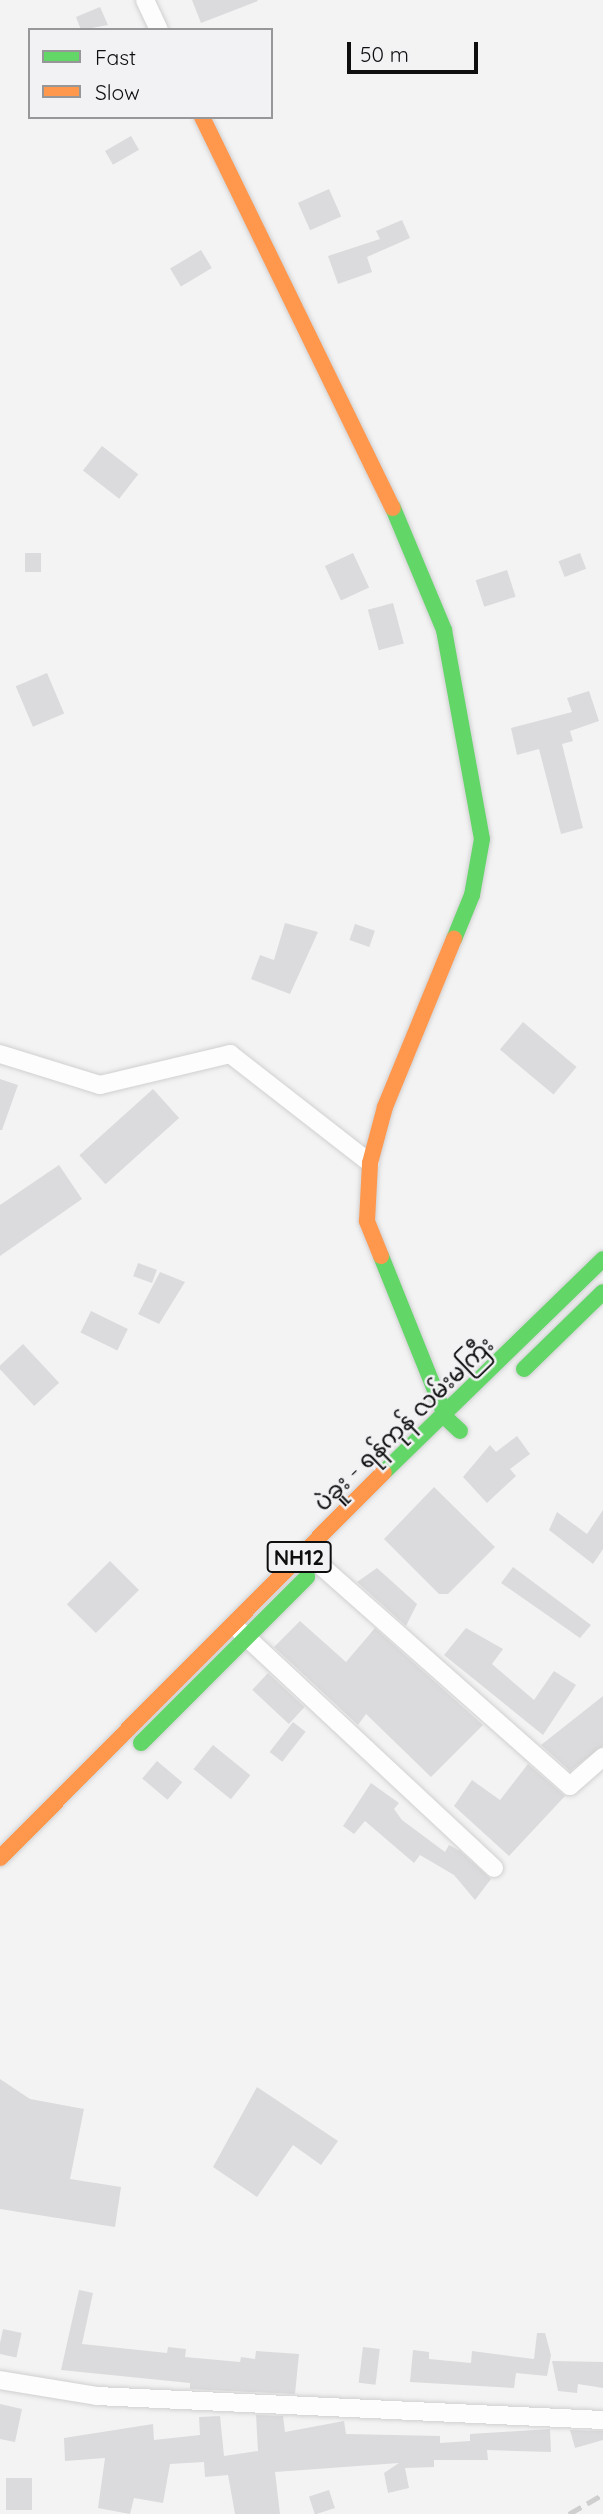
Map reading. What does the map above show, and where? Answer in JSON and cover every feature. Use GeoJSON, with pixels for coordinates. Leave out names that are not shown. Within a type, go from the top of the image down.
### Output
{"type":"FeatureCollection","features":[{"type":"Feature","properties":{"kind":"main road"},"geometry":{"type":"LineString","coordinates":[[203,119],[401,524],[444,630],[469,750],[482,839],[472,895],[386,1107],[370,1163],[367,1221],[446,1418],[459,1431]]}},
{"type":"Feature","properties":{"kind":"main road","name":"ပဲခူး - ရန်ကုန် လမ်းမကြီး"},"geometry":{"type":"LineString","coordinates":[[0,1858],[230,1621],[446,1418],[603,1259]]}},
{"type":"Feature","properties":{"kind":"main road","name":"ပဲခူး - ရန်ကုန် လမ်းမကြီး"},"geometry":{"type":"LineString","coordinates":[[507,1385],[603,1292]]}},
{"type":"Feature","properties":{"kind":"main road","name":"NH12"},"geometry":{"type":"LineString","coordinates":[[0,1881],[247,1639],[324,1559]]}},
{"type":"Feature","properties":{"kind":"street"},"geometry":{"type":"LineString","coordinates":[[145,0],[158,28]]}},
{"type":"Feature","properties":{"kind":"street"},"geometry":{"type":"LineString","coordinates":[[0,1054],[100,1085],[230,1054],[370,1163]]}},
{"type":"Feature","properties":{"kind":"street"},"geometry":{"type":"LineString","coordinates":[[324,1559],[570,1786],[603,1757]]}},
{"type":"Feature","properties":{"kind":"street"},"geometry":{"type":"LineString","coordinates":[[230,1621],[495,1868]]}},
{"type":"Feature","properties":{"kind":"street"},"geometry":{"type":"LineString","coordinates":[[0,2381],[97,2396],[603,2420]]}},
{"type":"Feature","properties":{"kind":"building"},"geometry":{"type":"Polygon","coordinates":[[[192,0],[257,0],[258,1],[201,23],[192,0]]]}},
{"type":"Feature","properties":{"kind":"building"},"geometry":{"type":"Polygon","coordinates":[[[100,7],[108,25],[80,28],[76,17],[100,7]]]}},
{"type":"Feature","properties":{"kind":"building"},"geometry":{"type":"Polygon","coordinates":[[[131,136],[139,150],[113,165],[105,151],[131,136]]]}},
{"type":"Feature","properties":{"kind":"building"},"geometry":{"type":"Polygon","coordinates":[[[329,189],[341,216],[310,230],[298,203],[329,189]]]}},
{"type":"Feature","properties":{"kind":"building"},"geometry":{"type":"Polygon","coordinates":[[[402,220],[410,238],[367,257],[372,272],[338,284],[328,256],[380,239],[376,231],[402,220]]]}},
{"type":"Feature","properties":{"kind":"building"},"geometry":{"type":"Polygon","coordinates":[[[201,250],[212,268],[181,287],[170,269],[201,250]]]}},
{"type":"Feature","properties":{"kind":"building"},"geometry":{"type":"Polygon","coordinates":[[[102,446],[138,474],[119,499],[83,470],[102,446]]]}},
{"type":"Feature","properties":{"kind":"building"},"geometry":{"type":"Polygon","coordinates":[[[25,553],[41,553],[41,572],[25,572],[25,553]]]}},
{"type":"Feature","properties":{"kind":"building"},"geometry":{"type":"Polygon","coordinates":[[[353,553],[369,587],[341,601],[325,566],[353,553]]]}},
{"type":"Feature","properties":{"kind":"building"},"geometry":{"type":"Polygon","coordinates":[[[580,553],[586,569],[565,577],[559,561],[580,553]]]}},
{"type":"Feature","properties":{"kind":"building"},"geometry":{"type":"Polygon","coordinates":[[[507,570],[516,597],[484,607],[476,580],[507,570]]]}},
{"type":"Feature","properties":{"kind":"building"},"geometry":{"type":"Polygon","coordinates":[[[393,603],[404,644],[379,650],[368,610],[393,603]]]}},
{"type":"Feature","properties":{"kind":"building"},"geometry":{"type":"Polygon","coordinates":[[[47,673],[64,714],[33,727],[16,686],[47,673]]]}},
{"type":"Feature","properties":{"kind":"building"},"geometry":{"type":"Polygon","coordinates":[[[589,691],[599,721],[570,731],[573,741],[562,744],[583,828],[561,834],[539,749],[517,755],[511,728],[572,712],[567,698],[589,691]]]}},
{"type":"Feature","properties":{"kind":"building"},"geometry":{"type":"Polygon","coordinates":[[[285,923],[318,932],[290,994],[251,979],[260,955],[274,960],[285,923]]]}},
{"type":"Feature","properties":{"kind":"building"},"geometry":{"type":"Polygon","coordinates":[[[355,924],[375,931],[369,947],[349,940],[355,924]]]}},
{"type":"Feature","properties":{"kind":"building"},"geometry":{"type":"Polygon","coordinates":[[[523,1022],[577,1067],[553,1095],[500,1050],[523,1022]]]}},
{"type":"Feature","properties":{"kind":"building"},"geometry":{"type":"Polygon","coordinates":[[[0,1079],[18,1085],[2,1130],[0,1130],[0,1079]]]}},
{"type":"Feature","properties":{"kind":"building"},"geometry":{"type":"Polygon","coordinates":[[[153,1089],[179,1118],[106,1184],[79,1155],[153,1089]]]}},
{"type":"Feature","properties":{"kind":"building"},"geometry":{"type":"Polygon","coordinates":[[[59,1165],[82,1199],[0,1256],[0,1205],[59,1165]]]}},
{"type":"Feature","properties":{"kind":"building"},"geometry":{"type":"Polygon","coordinates":[[[138,1263],[157,1270],[152,1283],[133,1276],[138,1263]]]}},
{"type":"Feature","properties":{"kind":"building"},"geometry":{"type":"Polygon","coordinates":[[[160,1272],[185,1282],[159,1324],[138,1314],[160,1272]]]}},
{"type":"Feature","properties":{"kind":"building"},"geometry":{"type":"Polygon","coordinates":[[[91,1311],[128,1329],[117,1351],[80,1333],[91,1311]]]}},
{"type":"Feature","properties":{"kind":"building"},"geometry":{"type":"Polygon","coordinates":[[[23,1344],[59,1383],[34,1406],[0,1369],[0,1365],[23,1344]]]}},
{"type":"Feature","properties":{"kind":"building"},"geometry":{"type":"Polygon","coordinates":[[[517,1436],[530,1454],[510,1469],[516,1476],[487,1503],[463,1477],[490,1445],[496,1452],[517,1436]]]}},
{"type":"Feature","properties":{"kind":"building"},"geometry":{"type":"Polygon","coordinates":[[[434,1487],[495,1547],[448,1594],[439,1594],[384,1539],[434,1487]]]}},
{"type":"Feature","properties":{"kind":"building"},"geometry":{"type":"Polygon","coordinates":[[[603,1510],[603,1549],[593,1564],[549,1530],[557,1512],[587,1534],[603,1510]]]}},
{"type":"Feature","properties":{"kind":"building"},"geometry":{"type":"Polygon","coordinates":[[[110,1561],[139,1590],[96,1633],[67,1604],[110,1561]]]}},
{"type":"Feature","properties":{"kind":"building"},"geometry":{"type":"Polygon","coordinates":[[[513,1567],[591,1625],[580,1638],[501,1583],[513,1567]]]}},
{"type":"Feature","properties":{"kind":"building"},"geometry":{"type":"Polygon","coordinates":[[[377,1568],[417,1604],[406,1626],[357,1582],[377,1568]]]}},
{"type":"Feature","properties":{"kind":"building"},"geometry":{"type":"Polygon","coordinates":[[[300,1621],[346,1662],[375,1628],[483,1725],[431,1777],[366,1714],[358,1725],[274,1647],[300,1621]]]}},
{"type":"Feature","properties":{"kind":"building"},"geometry":{"type":"Polygon","coordinates":[[[466,1628],[503,1649],[492,1664],[534,1700],[554,1671],[576,1685],[543,1735],[444,1655],[466,1628]]]}},
{"type":"Feature","properties":{"kind":"building"},"geometry":{"type":"Polygon","coordinates":[[[268,1673],[305,1707],[289,1724],[252,1690],[268,1673]]]}},
{"type":"Feature","properties":{"kind":"building"},"geometry":{"type":"Polygon","coordinates":[[[603,1696],[603,1746],[570,1771],[541,1745],[603,1696]]]}},
{"type":"Feature","properties":{"kind":"building"},"geometry":{"type":"Polygon","coordinates":[[[293,1722],[306,1732],[282,1762],[270,1752],[293,1722]]]}},
{"type":"Feature","properties":{"kind":"building"},"geometry":{"type":"Polygon","coordinates":[[[213,1745],[250,1775],[231,1799],[193,1769],[213,1745]]]}},
{"type":"Feature","properties":{"kind":"building"},"geometry":{"type":"Polygon","coordinates":[[[157,1761],[182,1782],[167,1800],[142,1779],[157,1761]]]}},
{"type":"Feature","properties":{"kind":"building"},"geometry":{"type":"Polygon","coordinates":[[[528,1764],[565,1796],[509,1856],[454,1806],[472,1780],[500,1800],[528,1764]]]}},
{"type":"Feature","properties":{"kind":"building"},"geometry":{"type":"Polygon","coordinates":[[[371,1783],[399,1803],[394,1809],[402,1820],[445,1852],[449,1845],[460,1851],[491,1879],[475,1900],[454,1875],[420,1855],[414,1863],[365,1821],[354,1834],[343,1826],[371,1783]]]}},
{"type":"Feature","properties":{"kind":"building"},"geometry":{"type":"Polygon","coordinates":[[[0,2079],[30,2099],[84,2109],[70,2179],[121,2187],[115,2227],[0,2209],[0,2079]]]}},
{"type":"Feature","properties":{"kind":"building"},"geometry":{"type":"Polygon","coordinates":[[[257,2087],[338,2141],[321,2165],[293,2145],[257,2197],[213,2167],[257,2087]]]}},
{"type":"Feature","properties":{"kind":"building"},"geometry":{"type":"Polygon","coordinates":[[[79,2290],[93,2293],[82,2344],[167,2353],[168,2347],[186,2349],[185,2357],[240,2362],[241,2357],[255,2359],[256,2351],[299,2354],[295,2394],[190,2389],[190,2383],[61,2370],[79,2290]]]}},
{"type":"Feature","properties":{"kind":"building"},"geometry":{"type":"Polygon","coordinates":[[[3,2329],[22,2333],[16,2357],[0,2354],[3,2329]]]}},
{"type":"Feature","properties":{"kind":"building"},"geometry":{"type":"Polygon","coordinates":[[[537,2333],[545,2333],[551,2355],[547,2376],[516,2373],[514,2388],[410,2382],[413,2350],[429,2352],[429,2359],[471,2363],[472,2351],[534,2359],[537,2333]]]}},
{"type":"Feature","properties":{"kind":"building"},"geometry":{"type":"Polygon","coordinates":[[[363,2347],[380,2349],[375,2385],[359,2383],[363,2347]]]}},
{"type":"Feature","properties":{"kind":"building"},"geometry":{"type":"Polygon","coordinates":[[[552,2361],[603,2362],[603,2388],[578,2384],[577,2393],[558,2391],[552,2361]]]}},
{"type":"Feature","properties":{"kind":"building"},"geometry":{"type":"Polygon","coordinates":[[[0,2404],[22,2409],[15,2442],[0,2439],[0,2404]]]}},
{"type":"Feature","properties":{"kind":"building"},"geometry":{"type":"Polygon","coordinates":[[[256,2415],[283,2416],[285,2432],[344,2421],[346,2434],[440,2436],[440,2443],[470,2441],[470,2434],[550,2429],[551,2452],[487,2450],[488,2460],[434,2460],[434,2467],[405,2468],[409,2488],[388,2493],[384,2473],[399,2463],[275,2472],[280,2514],[235,2514],[228,2475],[205,2477],[204,2462],[170,2464],[163,2503],[134,2498],[130,2514],[98,2508],[105,2458],[65,2461],[64,2438],[153,2424],[154,2440],[200,2435],[199,2417],[220,2416],[224,2456],[258,2451],[256,2415]]]}},
{"type":"Feature","properties":{"kind":"building"},"geometry":{"type":"Polygon","coordinates":[[[570,2430],[603,2431],[603,2440],[575,2448],[570,2430]]]}},
{"type":"Feature","properties":{"kind":"building"},"geometry":{"type":"Polygon","coordinates":[[[6,2478],[32,2478],[32,2510],[6,2510],[6,2478]]]}},
{"type":"Feature","properties":{"kind":"building"},"geometry":{"type":"Polygon","coordinates":[[[329,2490],[335,2508],[315,2514],[309,2496],[329,2490]]]}},
{"type":"Feature","properties":{"kind":"railway"},"geometry":{"type":"LineString","coordinates":[[569,2514],[603,2494]]}},
{"type":"Feature","properties":{"kind":"traffic: fast"},"geometry":{"type":"LineString","coordinates":[[393,508],[444,630],[482,839],[472,895],[454,939]]}},
{"type":"Feature","properties":{"kind":"traffic: fast"},"geometry":{"type":"LineString","coordinates":[[381,1256],[446,1418],[460,1431]]}},
{"type":"Feature","properties":{"kind":"traffic: fast"},"geometry":{"type":"LineString","coordinates":[[384,1472],[603,1259]]}},
{"type":"Feature","properties":{"kind":"traffic: fast"},"geometry":{"type":"LineString","coordinates":[[524,1369],[603,1292]]}},
{"type":"Feature","properties":{"kind":"traffic: fast"},"geometry":{"type":"LineString","coordinates":[[141,1743],[307,1577]]}},
{"type":"Feature","properties":{"kind":"traffic: slow"},"geometry":{"type":"LineString","coordinates":[[203,119],[393,508]]}},
{"type":"Feature","properties":{"kind":"traffic: slow"},"geometry":{"type":"LineString","coordinates":[[381,1256],[367,1221],[370,1163],[385,1107],[454,939]]}},
{"type":"Feature","properties":{"kind":"traffic: slow"},"geometry":{"type":"LineString","coordinates":[[0,1858],[384,1472]]}}]}
